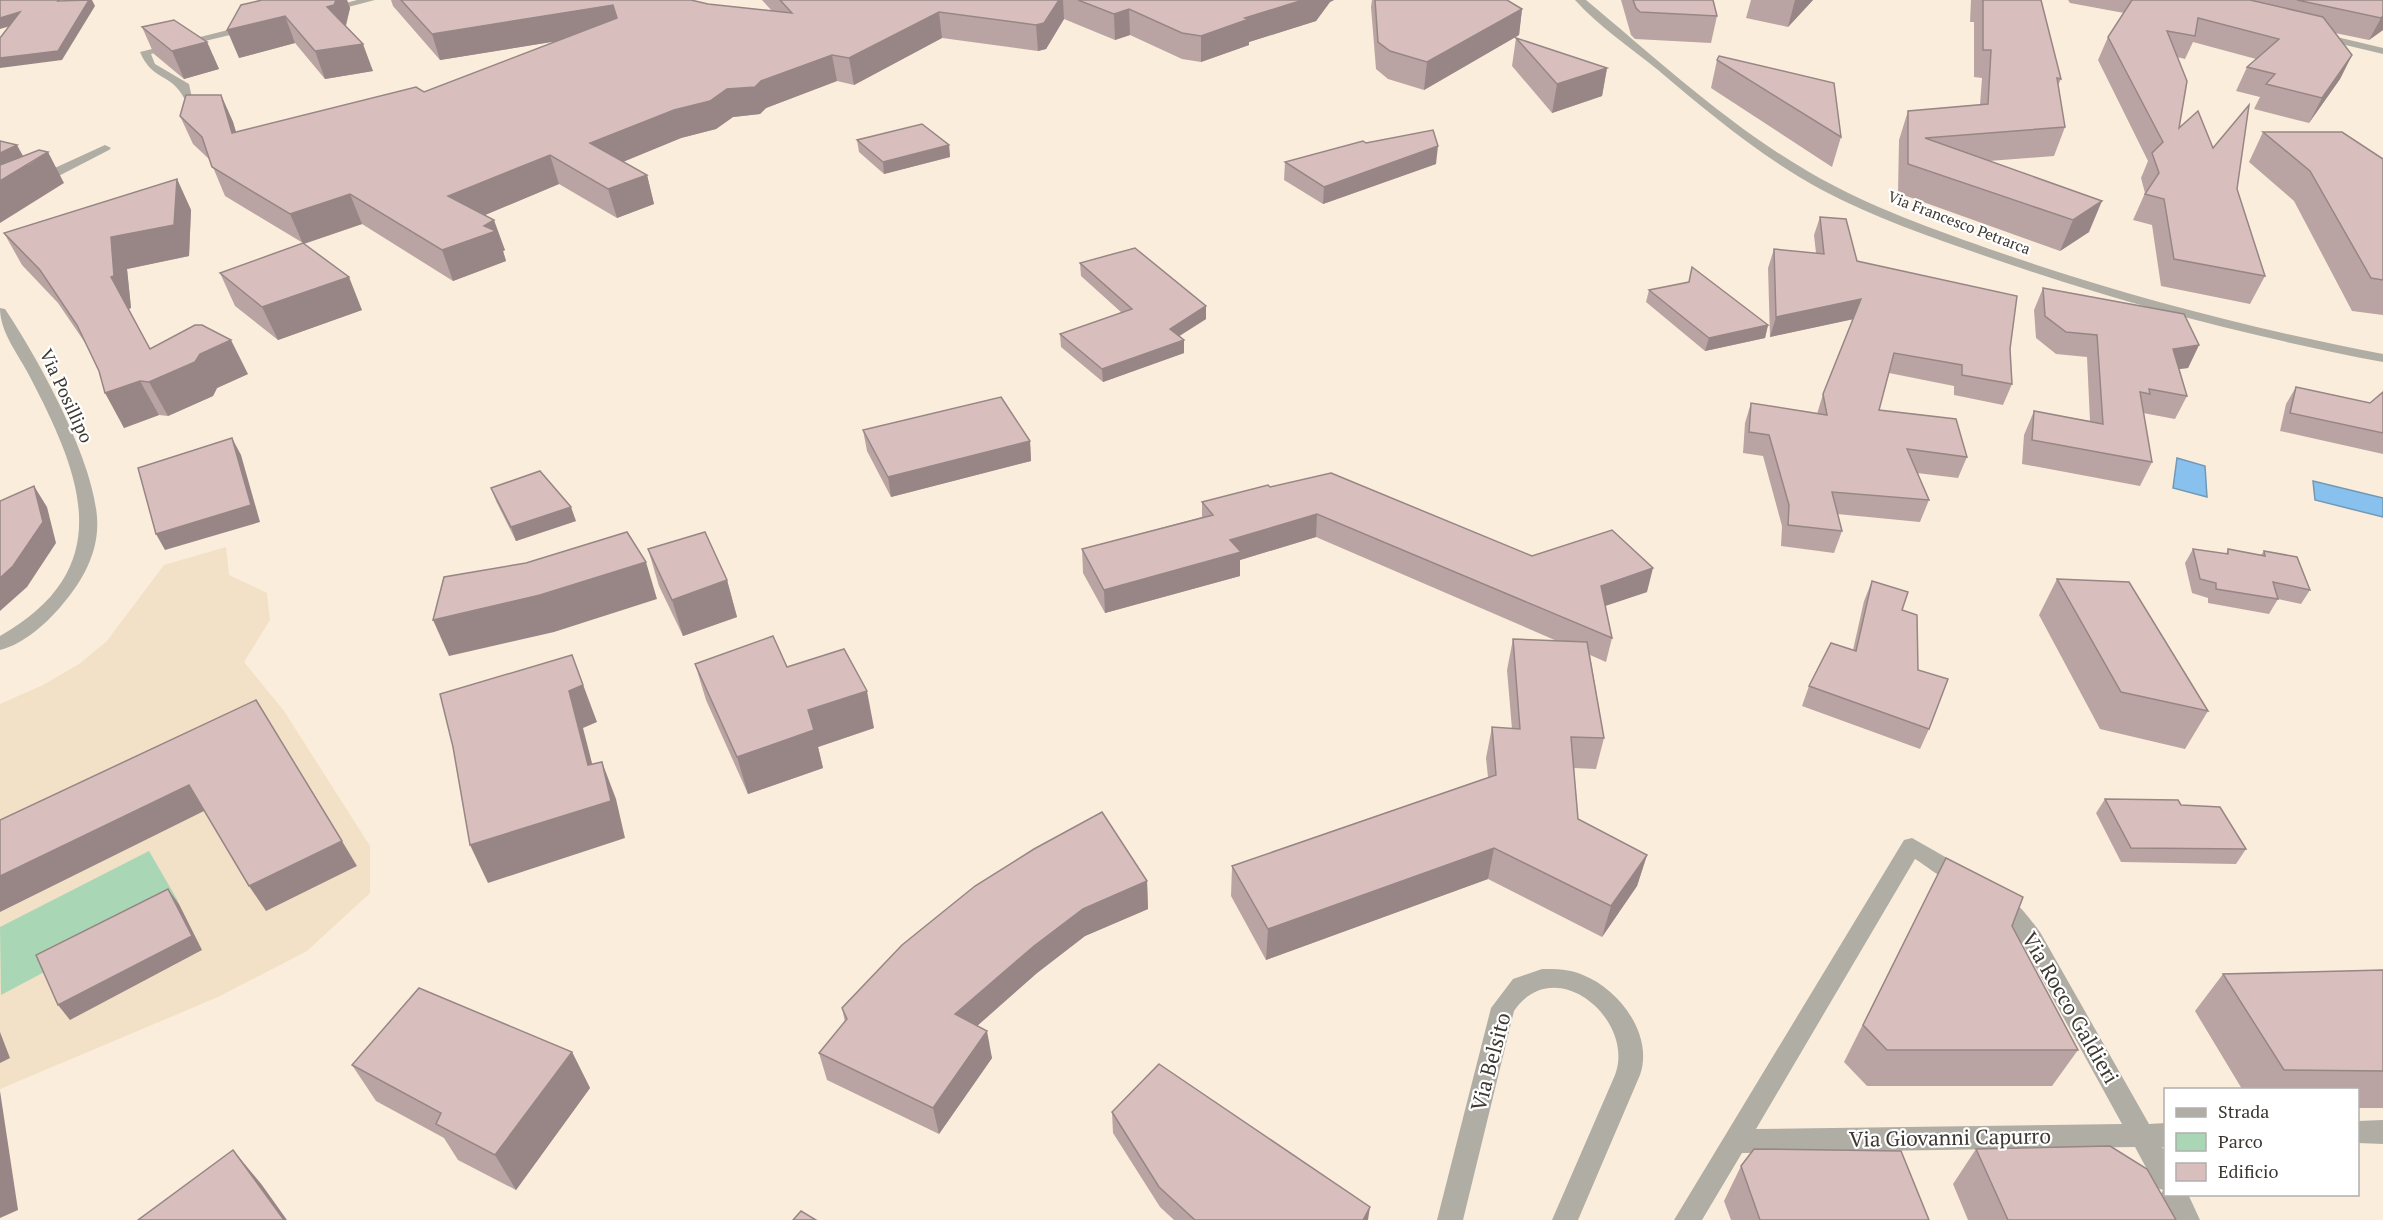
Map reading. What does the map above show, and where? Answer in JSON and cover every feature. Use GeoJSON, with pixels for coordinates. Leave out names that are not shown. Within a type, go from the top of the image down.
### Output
{"type":"FeatureCollection","features":[{"type":"Feature","properties":{"kind":"street"},"geometry":{"type":"LineString","coordinates":[[312,13],[370,0]]}},
{"type":"Feature","properties":{"kind":"street","name":"Via Francesco Petrarca"},"geometry":{"type":"LineString","coordinates":[[1580,0],[1678,81],[1779,159],[1877,210],[1932,233],[2077,285],[2224,325],[2383,358]]}},
{"type":"Feature","properties":{"kind":"street"},"geometry":{"type":"LineString","coordinates":[[188,96],[185,86],[151,66],[146,51],[265,24]]}},
{"type":"Feature","properties":{"kind":"street"},"geometry":{"type":"LineString","coordinates":[[2313,34],[2383,51]]}},
{"type":"Feature","properties":{"kind":"street"},"geometry":{"type":"LineString","coordinates":[[0,197],[43,179],[105,147]]}},
{"type":"Feature","properties":{"kind":"street","name":"Via Posillipo"},"geometry":{"type":"LineString","coordinates":[[0,312],[6,332],[67,436],[89,512],[81,559],[63,593],[46,614],[0,644]]}},
{"type":"Feature","properties":{"kind":"street","name":"Via Rocco Galdieri"},"geometry":{"type":"LineString","coordinates":[[1735,1141],[1912,846],[1994,898],[2017,919],[2032,939],[2154,1135],[2164,1172]]}},
{"type":"Feature","properties":{"kind":"street","name":"Via Belsito"},"geometry":{"type":"LineString","coordinates":[[1450,1220],[1503,1008],[1517,987],[1540,978],[1569,980],[1596,993],[1613,1010],[1627,1033],[1631,1063],[1565,1220]]}},
{"type":"Feature","properties":{"kind":"street"},"geometry":{"type":"LineString","coordinates":[[2359,1132],[2383,1132]]}},
{"type":"Feature","properties":{"kind":"street","name":"Via Giovanni Capurro"},"geometry":{"type":"LineString","coordinates":[[1735,1141],[2154,1135]]}},
{"type":"Feature","properties":{"kind":"street"},"geometry":{"type":"LineString","coordinates":[[1687,1220],[1735,1141]]}},
{"type":"Feature","properties":{"kind":"street"},"geometry":{"type":"LineString","coordinates":[[2175,1196],[2187,1220]]}},
{"type":"Feature","properties":{"kind":"shaded area"},"geometry":{"type":"Polygon","coordinates":[[[226,547],[229,575],[267,593],[270,620],[244,662],[284,711],[370,846],[370,893],[307,951],[218,997],[0,1089],[0,704],[43,685],[79,664],[106,642],[164,565],[226,547]]]}},
{"type":"Feature","properties":{"kind":"green space"},"geometry":{"type":"Polygon","coordinates":[[[149,851],[178,901],[1,995],[0,927],[149,851]]]}},
{"type":"Feature","properties":{"kind":"water"},"geometry":{"type":"Polygon","coordinates":[[[2177,458],[2205,466],[2207,497],[2173,488],[2177,458]]]}},
{"type":"Feature","properties":{"kind":"water"},"geometry":{"type":"Polygon","coordinates":[[[2313,481],[2383,498],[2383,517],[2315,500],[2313,481]]]}},
{"type":"Feature","properties":{"kind":"building"},"geometry":{"type":"Polygon","coordinates":[[[0,0],[89,0],[58,51],[0,58],[0,38],[20,12],[0,18],[0,0]]]}},
{"type":"Feature","properties":{"kind":"building"},"geometry":{"type":"Polygon","coordinates":[[[262,0],[336,0],[334,5],[327,7],[363,44],[315,51],[285,16],[227,30],[241,5],[262,0]]]}},
{"type":"Feature","properties":{"kind":"building"},"geometry":{"type":"Polygon","coordinates":[[[401,0],[691,0],[792,13],[780,0],[1059,0],[1044,23],[1036,25],[939,12],[849,58],[832,55],[761,81],[755,87],[727,89],[710,101],[674,110],[590,143],[647,175],[608,189],[550,155],[448,196],[494,220],[484,226],[496,231],[442,250],[350,194],[290,214],[212,167],[202,137],[180,116],[186,95],[221,95],[232,133],[416,87],[424,92],[617,18],[613,5],[432,34],[401,0]]]}},
{"type":"Feature","properties":{"kind":"building"},"geometry":{"type":"Polygon","coordinates":[[[1078,0],[1303,0],[1245,18],[1249,19],[1201,36],[1182,33],[1129,9],[1114,14],[1078,0]]]}},
{"type":"Feature","properties":{"kind":"building"},"geometry":{"type":"Polygon","coordinates":[[[1375,0],[1507,0],[1522,9],[1427,62],[1390,51],[1378,42],[1375,0]]]}},
{"type":"Feature","properties":{"kind":"building"},"geometry":{"type":"Polygon","coordinates":[[[1633,0],[1713,0],[1717,16],[1640,12],[1633,0]]]}},
{"type":"Feature","properties":{"kind":"building"},"geometry":{"type":"Polygon","coordinates":[[[1983,0],[2041,0],[2061,79],[2057,78],[2065,127],[1925,138],[2102,201],[2073,220],[1908,164],[1908,111],[1988,104],[1991,50],[1983,50],[1983,0]]]}},
{"type":"Feature","properties":{"kind":"building"},"geometry":{"type":"Polygon","coordinates":[[[2132,0],[2250,0],[2323,17],[2352,55],[2322,98],[2266,84],[2275,74],[2247,67],[2279,39],[2198,18],[2195,36],[2167,31],[2187,81],[2179,128],[2198,111],[2213,148],[2249,105],[2237,189],[2265,276],[2174,259],[2164,199],[2145,194],[2159,173],[2152,153],[2163,142],[2108,37],[2132,0]]]}},
{"type":"Feature","properties":{"kind":"building"},"geometry":{"type":"Polygon","coordinates":[[[2297,0],[2383,0],[2383,16],[2381,18],[2297,0]]]}},
{"type":"Feature","properties":{"kind":"building"},"geometry":{"type":"Polygon","coordinates":[[[174,20],[207,42],[172,51],[142,27],[174,20]]]}},
{"type":"Feature","properties":{"kind":"building"},"geometry":{"type":"Polygon","coordinates":[[[1516,38],[1607,68],[1557,84],[1516,38]]]}},
{"type":"Feature","properties":{"kind":"building"},"geometry":{"type":"Polygon","coordinates":[[[1719,56],[1834,83],[1841,137],[1717,60],[1719,56]]]}},
{"type":"Feature","properties":{"kind":"building"},"geometry":{"type":"Polygon","coordinates":[[[922,124],[949,145],[883,162],[857,140],[922,124]]]}},
{"type":"Feature","properties":{"kind":"building"},"geometry":{"type":"Polygon","coordinates":[[[1433,130],[1438,146],[1324,187],[1285,162],[1363,141],[1366,143],[1433,130]]]}},
{"type":"Feature","properties":{"kind":"building"},"geometry":{"type":"Polygon","coordinates":[[[2263,132],[2342,132],[2383,159],[2383,280],[2371,278],[2310,171],[2263,132]]]}},
{"type":"Feature","properties":{"kind":"building"},"geometry":{"type":"Polygon","coordinates":[[[0,141],[17,145],[0,153],[0,141]]]}},
{"type":"Feature","properties":{"kind":"building"},"geometry":{"type":"Polygon","coordinates":[[[39,150],[48,152],[0,181],[0,165],[39,150]]]}},
{"type":"Feature","properties":{"kind":"building"},"geometry":{"type":"Polygon","coordinates":[[[177,179],[174,225],[111,237],[114,276],[111,277],[150,349],[195,325],[202,325],[231,340],[200,354],[195,362],[149,382],[140,381],[105,393],[99,371],[77,325],[40,270],[4,233],[177,179]]]}},
{"type":"Feature","properties":{"kind":"building"},"geometry":{"type":"Polygon","coordinates":[[[1820,217],[1846,219],[1857,261],[2017,296],[2010,349],[2012,384],[1962,375],[1962,365],[1894,353],[1879,410],[1956,419],[1967,457],[1907,449],[1929,500],[1832,492],[1842,531],[1788,525],[1789,505],[1769,435],[1749,432],[1751,403],[1827,415],[1823,394],[1861,299],[1776,317],[1774,249],[1824,254],[1820,217]]]}},
{"type":"Feature","properties":{"kind":"building"},"geometry":{"type":"Polygon","coordinates":[[[303,243],[349,277],[262,307],[220,273],[303,243]]]}},
{"type":"Feature","properties":{"kind":"building"},"geometry":{"type":"Polygon","coordinates":[[[1135,248],[1206,306],[1170,329],[1184,340],[1102,369],[1060,334],[1132,309],[1080,263],[1135,248]]]}},
{"type":"Feature","properties":{"kind":"building"},"geometry":{"type":"Polygon","coordinates":[[[1692,267],[1768,325],[1709,338],[1649,290],[1689,282],[1692,267]]]}},
{"type":"Feature","properties":{"kind":"building"},"geometry":{"type":"Polygon","coordinates":[[[2043,288],[2184,314],[2199,345],[2173,349],[2187,396],[2149,389],[2150,394],[2140,392],[2152,462],[2032,440],[2034,411],[2103,424],[2097,335],[2066,332],[2045,316],[2043,288]]]}},
{"type":"Feature","properties":{"kind":"building"},"geometry":{"type":"Polygon","coordinates":[[[2296,387],[2370,403],[2383,392],[2383,433],[2290,413],[2296,387]]]}},
{"type":"Feature","properties":{"kind":"building"},"geometry":{"type":"Polygon","coordinates":[[[1001,397],[1030,441],[888,477],[863,430],[1001,397]]]}},
{"type":"Feature","properties":{"kind":"building"},"geometry":{"type":"Polygon","coordinates":[[[232,438],[251,505],[156,534],[138,468],[232,438]]]}},
{"type":"Feature","properties":{"kind":"building"},"geometry":{"type":"Polygon","coordinates":[[[540,471],[571,507],[511,527],[491,488],[540,471]]]}},
{"type":"Feature","properties":{"kind":"building"},"geometry":{"type":"Polygon","coordinates":[[[1331,473],[1532,556],[1612,530],[1653,568],[1601,586],[1612,638],[1317,514],[1230,540],[1241,552],[1104,590],[1082,549],[1213,515],[1202,502],[1268,485],[1270,487],[1331,473]]]}},
{"type":"Feature","properties":{"kind":"building"},"geometry":{"type":"Polygon","coordinates":[[[34,486],[43,522],[13,566],[0,578],[0,501],[34,486]]]}},
{"type":"Feature","properties":{"kind":"building"},"geometry":{"type":"Polygon","coordinates":[[[627,532],[646,562],[540,595],[433,620],[444,577],[526,563],[627,532]]]}},
{"type":"Feature","properties":{"kind":"building"},"geometry":{"type":"Polygon","coordinates":[[[705,532],[727,580],[672,600],[648,549],[705,532]]]}},
{"type":"Feature","properties":{"kind":"building"},"geometry":{"type":"Polygon","coordinates":[[[2193,549],[2228,554],[2228,549],[2265,556],[2264,551],[2297,557],[2310,590],[2273,582],[2278,599],[2216,589],[2216,583],[2200,579],[2193,549]]]}},
{"type":"Feature","properties":{"kind":"building"},"geometry":{"type":"Polygon","coordinates":[[[2057,579],[2129,582],[2208,711],[2121,692],[2057,579]]]}},
{"type":"Feature","properties":{"kind":"building"},"geometry":{"type":"Polygon","coordinates":[[[1872,581],[1908,592],[1902,610],[1917,615],[1918,670],[1948,679],[1929,729],[1809,686],[1831,643],[1856,651],[1872,581]]]}},
{"type":"Feature","properties":{"kind":"building"},"geometry":{"type":"Polygon","coordinates":[[[773,636],[787,667],[844,649],[867,691],[808,710],[814,730],[737,757],[695,664],[773,636]]]}},
{"type":"Feature","properties":{"kind":"building"},"geometry":{"type":"Polygon","coordinates":[[[1513,639],[1587,642],[1604,738],[1571,737],[1578,819],[1647,855],[1611,906],[1494,848],[1268,929],[1232,866],[1496,775],[1492,727],[1520,729],[1513,639]]]}},
{"type":"Feature","properties":{"kind":"building"},"geometry":{"type":"Polygon","coordinates":[[[572,655],[583,685],[569,691],[588,765],[602,762],[611,801],[470,845],[453,747],[440,694],[572,655]]]}},
{"type":"Feature","properties":{"kind":"building"},"geometry":{"type":"Polygon","coordinates":[[[256,700],[342,841],[249,886],[189,785],[0,876],[0,820],[256,700]]]}},
{"type":"Feature","properties":{"kind":"building"},"geometry":{"type":"Polygon","coordinates":[[[2105,799],[2178,800],[2181,805],[2220,807],[2246,849],[2131,848],[2105,799]]]}},
{"type":"Feature","properties":{"kind":"building"},"geometry":{"type":"Polygon","coordinates":[[[1102,812],[1147,881],[1083,909],[1034,946],[955,1014],[987,1031],[933,1108],[819,1053],[847,1019],[842,1008],[902,945],[975,886],[1034,849],[1102,812]]]}},
{"type":"Feature","properties":{"kind":"building"},"geometry":{"type":"Polygon","coordinates":[[[1946,858],[2023,897],[2012,926],[2078,1050],[1887,1050],[1863,1025],[1946,858]]]}},
{"type":"Feature","properties":{"kind":"building"},"geometry":{"type":"Polygon","coordinates":[[[168,889],[192,936],[58,1005],[36,955],[168,889]]]}},
{"type":"Feature","properties":{"kind":"building"},"geometry":{"type":"Polygon","coordinates":[[[2383,970],[2383,1071],[2284,1070],[2223,974],[2383,970]]]}},
{"type":"Feature","properties":{"kind":"building"},"geometry":{"type":"Polygon","coordinates":[[[419,988],[572,1052],[495,1155],[436,1124],[441,1113],[352,1065],[419,988]]]}},
{"type":"Feature","properties":{"kind":"building"},"geometry":{"type":"Polygon","coordinates":[[[1159,1064],[1370,1207],[1363,1220],[1195,1220],[1159,1187],[1112,1112],[1159,1064]]]}},
{"type":"Feature","properties":{"kind":"building"},"geometry":{"type":"Polygon","coordinates":[[[2110,1146],[2147,1169],[2176,1220],[2008,1220],[1976,1149],[2110,1146]]]}},
{"type":"Feature","properties":{"kind":"building"},"geometry":{"type":"Polygon","coordinates":[[[1754,1149],[1901,1151],[1929,1220],[1760,1220],[1741,1166],[1754,1149]]]}},
{"type":"Feature","properties":{"kind":"building"},"geometry":{"type":"Polygon","coordinates":[[[233,1150],[284,1220],[138,1220],[233,1150]]]}},
{"type":"Feature","properties":{"kind":"building"},"geometry":{"type":"Polygon","coordinates":[[[801,1211],[816,1220],[793,1220],[801,1211]]]}}]}
